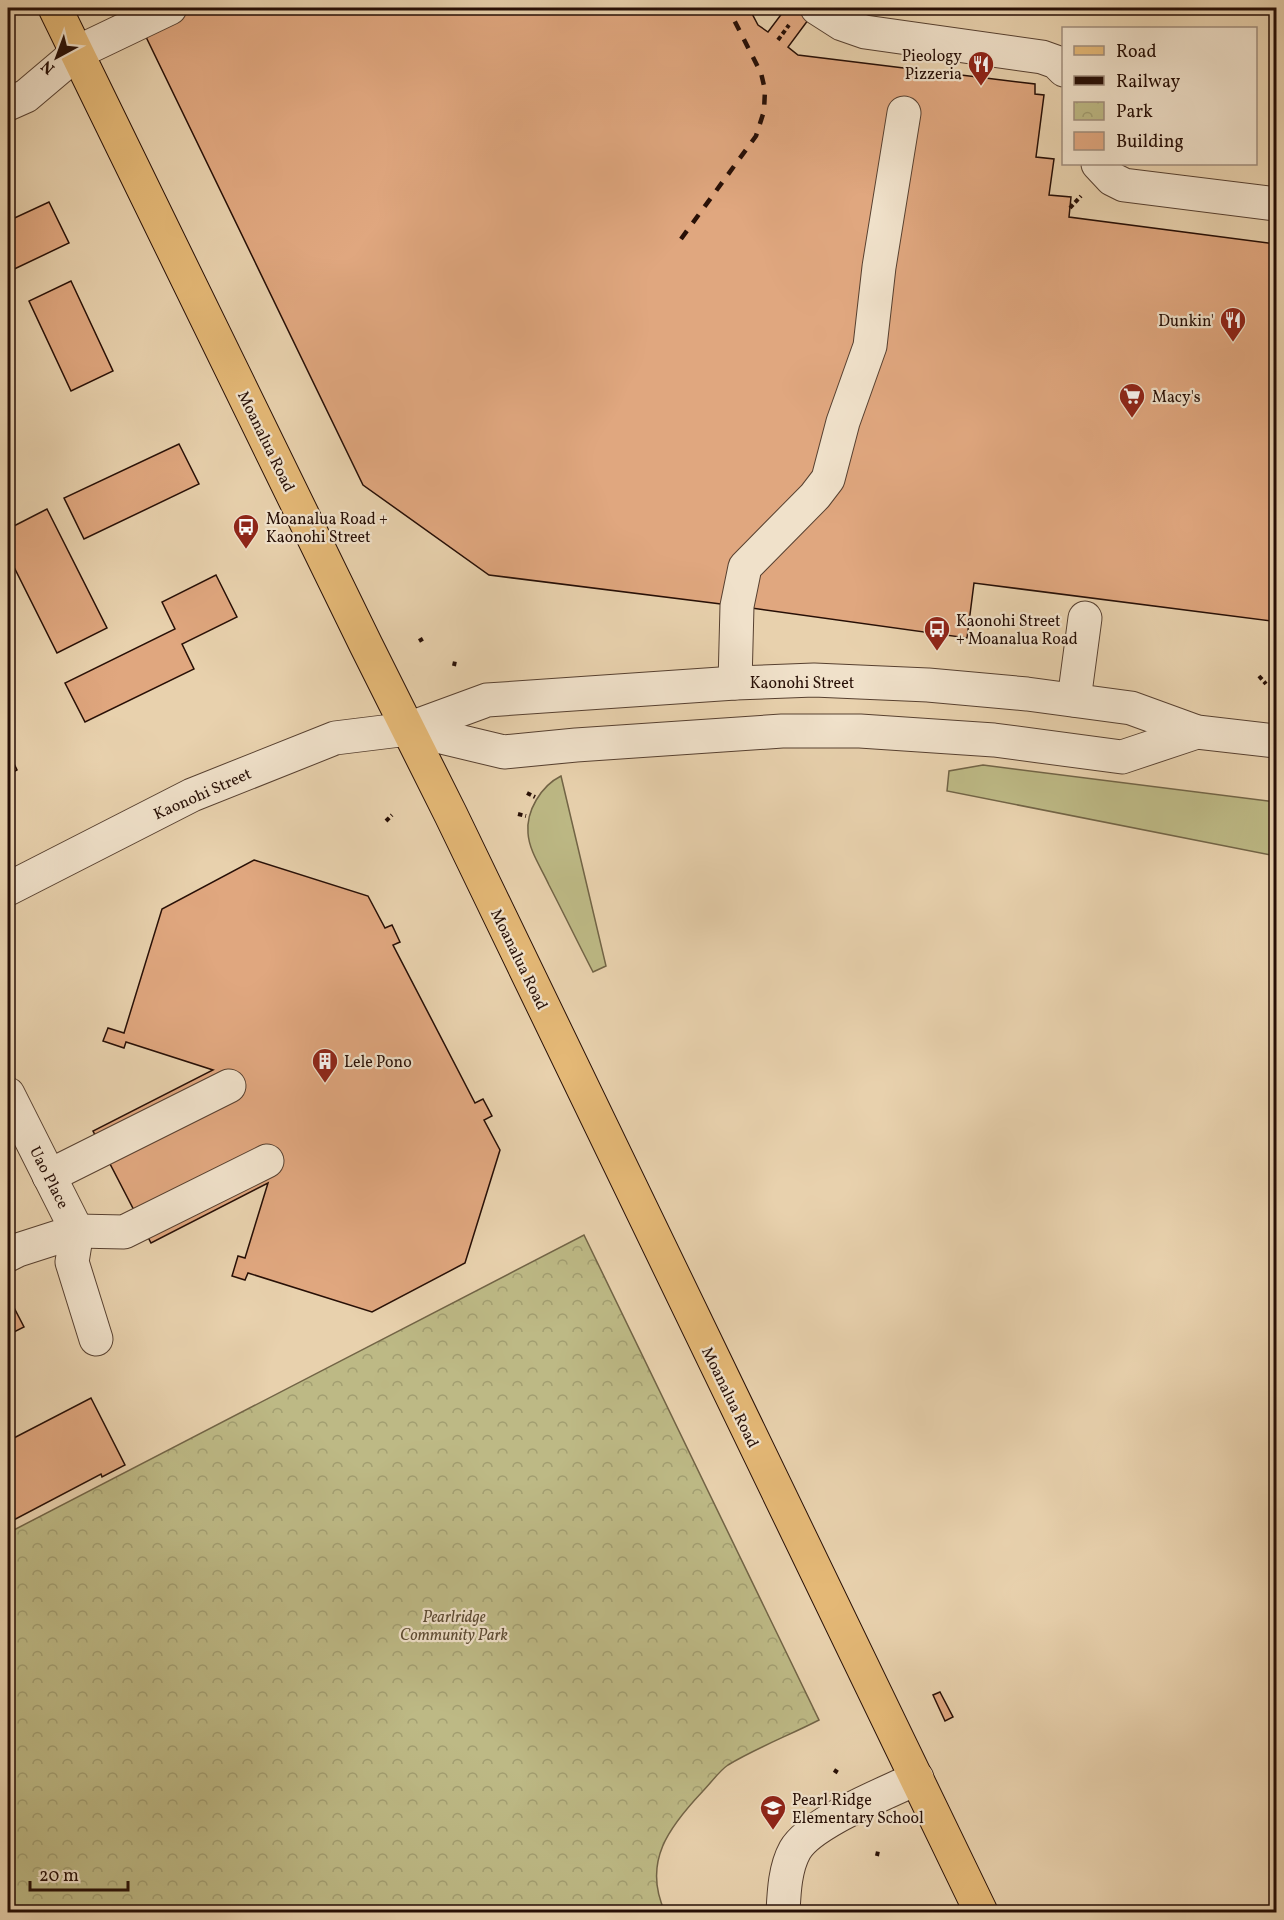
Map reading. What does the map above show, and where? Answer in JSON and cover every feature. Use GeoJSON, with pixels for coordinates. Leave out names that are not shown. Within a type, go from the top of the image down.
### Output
{"type":"FeatureCollection","features":[{"type":"Feature","properties":{"kind":"main road","name":"Moanalua Road"},"geometry":{"type":"LineString","coordinates":[[55,8],[408,729],[981,1912]]}},
{"type":"Feature","properties":{"kind":"street"},"geometry":{"type":"LineString","coordinates":[[8,104],[26,96],[78,52],[170,8]]}},
{"type":"Feature","properties":{"kind":"street"},"geometry":{"type":"LineString","coordinates":[[806,12],[865,32],[1042,57],[1056,62],[1062,68]]}},
{"type":"Feature","properties":{"kind":"street"},"geometry":{"type":"LineString","coordinates":[[735,683],[737,606],[745,567],[815,496],[828,479],[843,422],[870,346],[879,267],[904,113]]}},
{"type":"Feature","properties":{"kind":"street"},"geometry":{"type":"LineString","coordinates":[[1099,165],[1112,179],[1124,185],[1276,204]]}},
{"type":"Feature","properties":{"kind":"street"},"geometry":{"type":"LineString","coordinates":[[1074,700],[1085,618]]}},
{"type":"Feature","properties":{"kind":"street","name":"Kaonohi Street"},"geometry":{"type":"LineString","coordinates":[[8,889],[192,795],[335,738],[408,729],[488,700],[735,683],[814,680],[917,684],[1027,694],[1131,708],[1197,732],[1276,741]]}},
{"type":"Feature","properties":{"kind":"street","name":"Kaonohi Street"},"geometry":{"type":"LineString","coordinates":[[408,729],[504,752],[782,730],[849,731],[994,740],[1122,757],[1197,732]]}},
{"type":"Feature","properties":{"kind":"street"},"geometry":{"type":"LineString","coordinates":[[50,1176],[229,1086]]}},
{"type":"Feature","properties":{"kind":"street","name":"Uao Place"},"geometry":{"type":"LineString","coordinates":[[8,1095],[50,1176],[75,1246],[96,1339]]}},
{"type":"Feature","properties":{"kind":"street"},"geometry":{"type":"LineString","coordinates":[[8,1256],[18,1250],[75,1246],[124,1232],[267,1161]]}},
{"type":"Feature","properties":{"kind":"street"},"geometry":{"type":"LineString","coordinates":[[783,1912],[790,1864],[795,1850],[803,1839],[812,1831],[917,1778]]}},
{"type":"Feature","properties":{"kind":"path"},"geometry":{"type":"LineString","coordinates":[[778,40],[806,12]]}},
{"type":"Feature","properties":{"kind":"path"},"geometry":{"type":"LineString","coordinates":[[1070,208],[1081,196]]}},
{"type":"Feature","properties":{"kind":"path"},"geometry":{"type":"LineString","coordinates":[[419,641],[424,638]]}},
{"type":"Feature","properties":{"kind":"path"},"geometry":{"type":"LineString","coordinates":[[1259,676],[1266,684]]}},
{"type":"Feature","properties":{"kind":"path"},"geometry":{"type":"LineString","coordinates":[[526,793],[534,797]]}},
{"type":"Feature","properties":{"kind":"path"},"geometry":{"type":"LineString","coordinates":[[518,814],[526,816]]}},
{"type":"Feature","properties":{"kind":"path"},"geometry":{"type":"LineString","coordinates":[[386,821],[392,815]]}},
{"type":"Feature","properties":{"kind":"path"},"geometry":{"type":"LineString","coordinates":[[834,1770],[840,1774]]}},
{"type":"Feature","properties":{"kind":"green space"},"geometry":{"type":"Polygon","coordinates":[[[983,765],[1276,802],[1276,856],[947,791],[949,771],[983,765]]]}},
{"type":"Feature","properties":{"kind":"green space"},"geometry":{"type":"Polygon","coordinates":[[[561,776],[606,966],[593,972],[536,860],[529,840],[528,825],[536,800],[547,786],[561,776]]]}},
{"type":"Feature","properties":{"kind":"green space","name":"Pearlridge Community Park"},"geometry":{"type":"Polygon","coordinates":[[[584,1235],[819,1720],[728,1765],[679,1818],[663,1846],[658,1861],[656,1877],[665,1912],[8,1912],[8,1533],[584,1235]]]}},
{"type":"Feature","properties":{"kind":"building"},"geometry":{"type":"Polygon","coordinates":[[[132,8],[749,8],[758,25],[768,32],[786,8],[817,8],[788,47],[798,55],[1035,84],[1035,94],[1044,95],[1036,157],[1054,159],[1049,195],[1071,197],[1069,217],[1276,244],[1276,579],[1271,621],[974,583],[967,638],[489,575],[363,485],[132,8]]]}},
{"type":"Feature","properties":{"kind":"building"},"geometry":{"type":"Polygon","coordinates":[[[49,202],[69,243],[8,272],[8,221],[49,202]]]}},
{"type":"Feature","properties":{"kind":"building"},"geometry":{"type":"Polygon","coordinates":[[[71,281],[113,371],[71,391],[29,301],[71,281]]]}},
{"type":"Feature","properties":{"kind":"building"},"geometry":{"type":"Polygon","coordinates":[[[179,444],[199,484],[84,539],[64,498],[179,444]]]}},
{"type":"Feature","properties":{"kind":"building"},"geometry":{"type":"Polygon","coordinates":[[[47,509],[107,628],[57,653],[8,555],[8,529],[47,509]]]}},
{"type":"Feature","properties":{"kind":"building"},"geometry":{"type":"Polygon","coordinates":[[[216,575],[237,617],[182,644],[194,669],[85,722],[65,683],[175,629],[162,602],[216,575]]]}},
{"type":"Feature","properties":{"kind":"building"},"geometry":{"type":"Polygon","coordinates":[[[8,751],[17,770],[8,775],[8,751]]]}},
{"type":"Feature","properties":{"kind":"building","name":"Lele Pono"},"geometry":{"type":"Polygon","coordinates":[[[254,860],[368,896],[385,928],[392,925],[400,942],[393,945],[475,1103],[483,1099],[492,1116],[484,1120],[500,1150],[465,1263],[372,1312],[248,1273],[245,1280],[232,1276],[238,1256],[245,1258],[268,1183],[151,1243],[93,1131],[213,1070],[126,1042],[124,1048],[103,1041],[108,1028],[124,1033],[162,909],[254,860]]]}},
{"type":"Feature","properties":{"kind":"building"},"geometry":{"type":"Polygon","coordinates":[[[8,1296],[24,1327],[8,1335],[8,1296]]]}},
{"type":"Feature","properties":{"kind":"building"},"geometry":{"type":"Polygon","coordinates":[[[91,1398],[125,1465],[102,1477],[101,1474],[8,1523],[8,1441],[91,1398]]]}},
{"type":"Feature","properties":{"kind":"building"},"geometry":{"type":"Polygon","coordinates":[[[940,1692],[953,1717],[945,1721],[933,1695],[940,1692]]]}},
{"type":"Feature","properties":{"kind":"railway"},"geometry":{"type":"LineString","coordinates":[[681,239],[756,136],[764,111],[765,90],[761,73],[728,8]]}},
{"type":"Feature","properties":{"kind":"place","name":"Pieology Pizzeria"},"geometry":{"type":"Point","coordinates":[981,87]}},
{"type":"Feature","properties":{"kind":"place","name":"Dunkin'"},"geometry":{"type":"Point","coordinates":[1233,343]}},
{"type":"Feature","properties":{"kind":"place","name":"Macy's"},"geometry":{"type":"Point","coordinates":[1132,419]}},
{"type":"Feature","properties":{"kind":"place","name":"Moanalua Road + Kaonohi Street"},"geometry":{"type":"Point","coordinates":[246,550]}},
{"type":"Feature","properties":{"kind":"place","name":"Kaonohi Street + Moanalua Road"},"geometry":{"type":"Point","coordinates":[937,652]}},
{"type":"Feature","properties":{"kind":"place","name":"Lele Pono"},"geometry":{"type":"Point","coordinates":[325,1084]}},
{"type":"Feature","properties":{"kind":"place","name":"Pearl Ridge Elementary School"},"geometry":{"type":"Point","coordinates":[773,1831]}}]}
